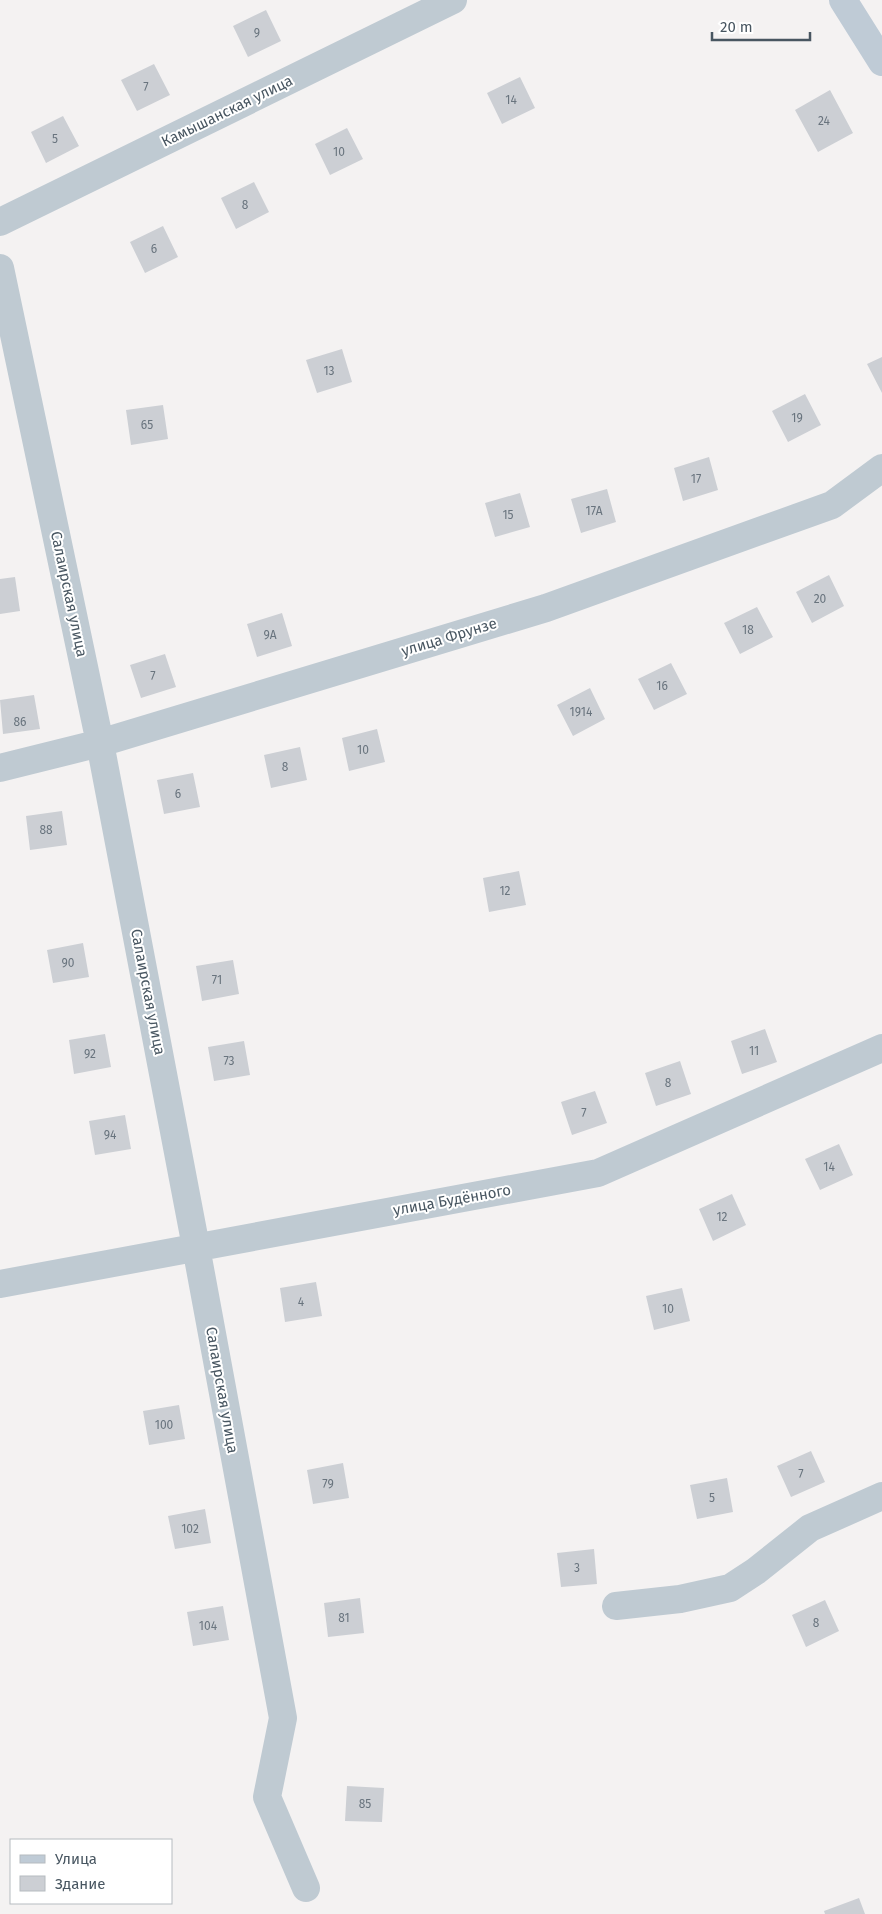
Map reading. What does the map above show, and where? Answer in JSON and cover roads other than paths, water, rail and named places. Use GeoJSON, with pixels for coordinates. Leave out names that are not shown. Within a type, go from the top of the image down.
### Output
{"type":"FeatureCollection","features":[{"type":"Feature","properties":{"kind":"street","name":"Камышанская улица"},"geometry":{"type":"LineString","coordinates":[[0,222],[453,0]]}},
{"type":"Feature","properties":{"kind":"street"},"geometry":{"type":"LineString","coordinates":[[843,0],[882,62]]}},
{"type":"Feature","properties":{"kind":"street","name":"Салаирская улица"},"geometry":{"type":"LineString","coordinates":[[0,268],[100,743],[283,1718],[267,1797],[306,1888]]}},
{"type":"Feature","properties":{"kind":"street","name":"улица Фрунзе"},"geometry":{"type":"LineString","coordinates":[[0,768],[100,743],[546,608],[832,505],[882,468]]}},
{"type":"Feature","properties":{"kind":"street","name":"улица Будённого"},"geometry":{"type":"LineString","coordinates":[[0,1284],[598,1174],[882,1048]]}},
{"type":"Feature","properties":{"kind":"street"},"geometry":{"type":"LineString","coordinates":[[616,1606],[680,1599],[730,1588],[756,1571],[810,1528],[882,1496]]}}]}
